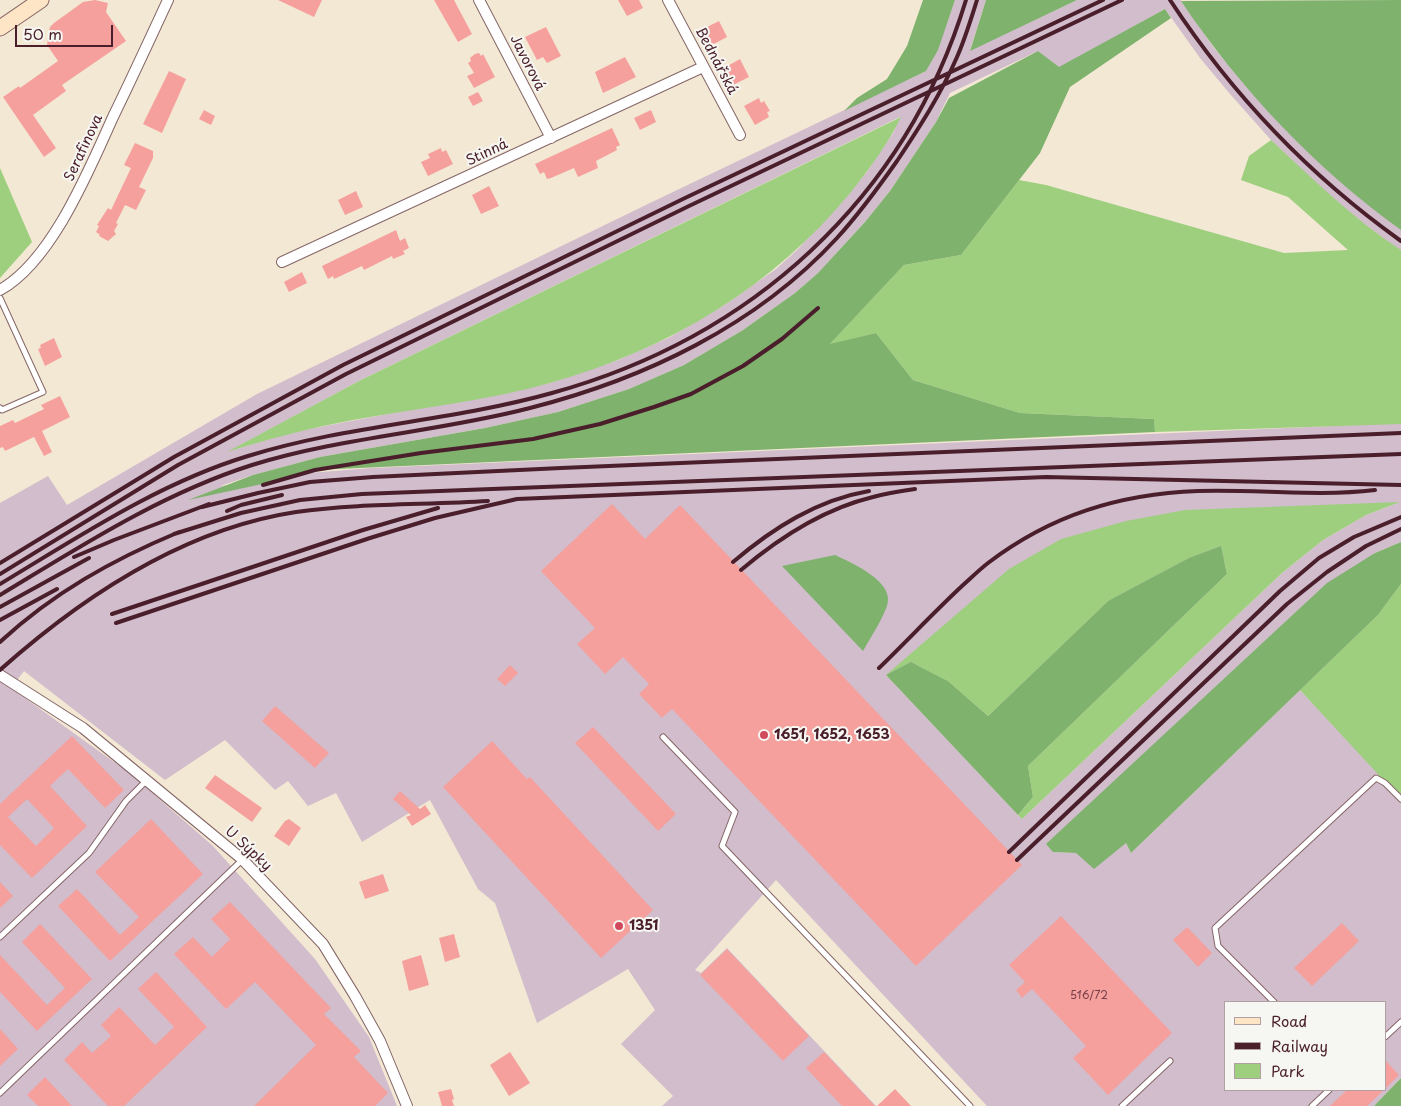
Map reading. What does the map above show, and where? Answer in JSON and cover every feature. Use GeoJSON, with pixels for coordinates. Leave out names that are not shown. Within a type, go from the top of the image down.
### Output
{"type":"FeatureCollection","features":[{"type":"Feature","properties":{"kind":"main road"},"geometry":{"type":"LineString","coordinates":[[0,28],[41,0]]}},
{"type":"Feature","properties":{"kind":"street","name":"Serafinova"},"geometry":{"type":"LineString","coordinates":[[0,290],[13,283],[45,247],[77,196],[168,0]]}},
{"type":"Feature","properties":{"kind":"street","name":"Javorová"},"geometry":{"type":"LineString","coordinates":[[479,0],[551,138]]}},
{"type":"Feature","properties":{"kind":"street","name":"Bednářská"},"geometry":{"type":"LineString","coordinates":[[668,0],[740,135]]}},
{"type":"Feature","properties":{"kind":"street","name":"Stinná"},"geometry":{"type":"LineString","coordinates":[[282,262],[703,67]]}},
{"type":"Feature","properties":{"kind":"street","name":"U Sýpky"},"geometry":{"type":"LineString","coordinates":[[0,675],[82,728],[242,859],[323,944],[380,1041],[405,1105]]}},
{"type":"Feature","properties":{"kind":"lane"},"geometry":{"type":"LineString","coordinates":[[0,298],[43,392],[2,410],[0,408]]}},
{"type":"Feature","properties":{"kind":"lane"},"geometry":{"type":"LineString","coordinates":[[663,737],[735,812],[722,846],[970,1106]]}},
{"type":"Feature","properties":{"kind":"lane"},"geometry":{"type":"LineString","coordinates":[[1273,1001],[1218,946],[1215,928],[1376,778],[1386,784],[1401,799]]}},
{"type":"Feature","properties":{"kind":"lane"},"geometry":{"type":"LineString","coordinates":[[0,937],[88,853],[126,801],[147,780]]}},
{"type":"Feature","properties":{"kind":"lane"},"geometry":{"type":"LineString","coordinates":[[0,1093],[242,859]]}},
{"type":"Feature","properties":{"kind":"lane"},"geometry":{"type":"LineString","coordinates":[[1386,1036],[1401,1022]]}},
{"type":"Feature","properties":{"kind":"lane"},"geometry":{"type":"LineString","coordinates":[[1122,1106],[1170,1061]]}},
{"type":"Feature","properties":{"kind":"lane"},"geometry":{"type":"LineString","coordinates":[[1312,1106],[1329,1091]]}},
{"type":"Feature","properties":{"kind":"shaded area"},"geometry":{"type":"Polygon","coordinates":[[[955,0],[986,0],[970,50],[1077,0],[1182,0],[1214,48],[1284,128],[1356,195],[1401,230],[1401,252],[1345,209],[1271,140],[1200,58],[1165,9],[1059,68],[1038,51],[950,93],[936,122],[890,191],[865,222],[818,273],[795,293],[743,330],[684,365],[629,389],[558,412],[485,428],[320,457],[220,486],[256,483],[308,473],[372,468],[1401,423],[1401,542],[1375,553],[1053,852],[1076,853],[1126,843],[1131,853],[1300,690],[1401,796],[1401,1078],[1374,1106],[987,1106],[776,880],[695,970],[701,973],[727,948],[876,1106],[662,1106],[673,1096],[621,1044],[655,1010],[628,969],[537,1023],[495,903],[478,889],[430,800],[362,842],[336,793],[308,806],[288,781],[275,790],[225,740],[165,780],[24,671],[11,688],[128,772],[212,845],[315,959],[369,1037],[397,1106],[0,1106],[0,503],[48,476],[67,505],[257,394],[926,71],[955,0]],[[900,117],[359,381],[230,451],[279,436],[314,428],[550,383],[618,360],[670,337],[726,304],[776,269],[797,250],[866,173],[893,133],[900,117]],[[1398,503],[886,675],[1022,819],[1282,573],[1323,540],[1366,515],[1398,503]]]}},
{"type":"Feature","properties":{"kind":"green space"},"geometry":{"type":"Polygon","coordinates":[[[923,0],[955,0],[938,50],[926,71],[844,111],[857,98],[887,79],[907,46],[923,0]]]}},
{"type":"Feature","properties":{"kind":"green space"},"geometry":{"type":"Polygon","coordinates":[[[986,0],[1077,0],[970,51],[986,0]]]}},
{"type":"Feature","properties":{"kind":"green space"},"geometry":{"type":"Polygon","coordinates":[[[1401,0],[1401,230],[1369,206],[1309,154],[1281,125],[1228,65],[1181,1],[1401,0]]]}},
{"type":"Feature","properties":{"kind":"green space"},"geometry":{"type":"Polygon","coordinates":[[[1165,9],[1171,18],[1070,87],[1040,153],[961,255],[904,265],[830,344],[876,333],[913,380],[1020,413],[1154,419],[1155,432],[315,470],[276,481],[188,500],[253,475],[320,457],[485,428],[558,412],[629,389],[684,365],[743,330],[795,293],[818,273],[865,222],[890,191],[936,122],[949,98],[1038,51],[1059,67],[1165,9]]]}},
{"type":"Feature","properties":{"kind":"green space"},"geometry":{"type":"Polygon","coordinates":[[[901,117],[872,165],[851,192],[787,258],[752,286],[716,311],[677,333],[594,369],[550,383],[477,399],[353,420],[274,438],[227,452],[359,381],[901,117]]]}},
{"type":"Feature","properties":{"kind":"green space"},"geometry":{"type":"Polygon","coordinates":[[[1271,140],[1350,212],[1401,250],[1401,424],[1155,432],[1154,419],[1020,413],[913,380],[876,333],[829,345],[904,265],[961,255],[1019,180],[1046,185],[1284,253],[1348,250],[1288,197],[1241,180],[1249,156],[1271,140]]]}},
{"type":"Feature","properties":{"kind":"green space"},"geometry":{"type":"Polygon","coordinates":[[[0,168],[32,242],[0,278],[0,168]]]}},
{"type":"Feature","properties":{"kind":"green space"},"geometry":{"type":"Polygon","coordinates":[[[1400,502],[1366,515],[1323,540],[1282,573],[1022,819],[1018,815],[1033,797],[1028,766],[1227,574],[1221,546],[1189,558],[1108,601],[988,716],[948,681],[911,662],[886,675],[1009,569],[1061,539],[1126,521],[1185,510],[1400,502]]]}},
{"type":"Feature","properties":{"kind":"green space"},"geometry":{"type":"Polygon","coordinates":[[[1401,542],[1401,584],[1378,615],[1131,853],[1126,843],[1094,869],[1076,853],[1053,852],[1046,844],[1327,583],[1375,553],[1401,542]]]}},
{"type":"Feature","properties":{"kind":"green space"},"geometry":{"type":"Polygon","coordinates":[[[1221,546],[1227,574],[1028,766],[1033,797],[1018,815],[886,675],[911,662],[948,681],[988,716],[1108,601],[1189,558],[1221,546]]]}},
{"type":"Feature","properties":{"kind":"green space"},"geometry":{"type":"Polygon","coordinates":[[[835,555],[871,574],[885,589],[888,597],[885,612],[863,651],[782,566],[835,555]]]}},
{"type":"Feature","properties":{"kind":"green space"},"geometry":{"type":"Polygon","coordinates":[[[1401,584],[1401,799],[1300,690],[1378,615],[1401,584]]]}},
{"type":"Feature","properties":{"kind":"green space"},"geometry":{"type":"Polygon","coordinates":[[[1401,1078],[1401,1106],[1374,1106],[1401,1078]]]}},
{"type":"Feature","properties":{"kind":"building"},"geometry":{"type":"Polygon","coordinates":[[[95,0],[108,3],[106,12],[126,41],[62,85],[66,91],[33,115],[56,148],[44,157],[3,97],[19,86],[20,88],[58,61],[47,45],[50,27],[83,2],[95,0]]]}},
{"type":"Feature","properties":{"kind":"building"},"geometry":{"type":"Polygon","coordinates":[[[278,0],[322,0],[314,17],[278,0]]]}},
{"type":"Feature","properties":{"kind":"building"},"geometry":{"type":"Polygon","coordinates":[[[434,0],[454,0],[472,34],[458,42],[434,0]]]}},
{"type":"Feature","properties":{"kind":"building"},"geometry":{"type":"Polygon","coordinates":[[[618,0],[639,0],[643,8],[627,16],[618,0]]]}},
{"type":"Feature","properties":{"kind":"building"},"geometry":{"type":"Polygon","coordinates":[[[719,21],[727,37],[712,45],[703,29],[719,21]]]}},
{"type":"Feature","properties":{"kind":"building"},"geometry":{"type":"Polygon","coordinates":[[[546,27],[561,56],[547,63],[543,57],[537,60],[525,37],[546,27]]]}},
{"type":"Feature","properties":{"kind":"building"},"geometry":{"type":"Polygon","coordinates":[[[479,53],[481,56],[483,54],[495,77],[474,88],[467,76],[474,73],[468,63],[471,61],[470,58],[479,53]]]}},
{"type":"Feature","properties":{"kind":"building"},"geometry":{"type":"Polygon","coordinates":[[[625,57],[636,77],[603,93],[595,72],[625,57]]]}},
{"type":"Feature","properties":{"kind":"building"},"geometry":{"type":"Polygon","coordinates":[[[740,59],[749,77],[733,85],[724,68],[740,59]]]}},
{"type":"Feature","properties":{"kind":"building"},"geometry":{"type":"Polygon","coordinates":[[[169,71],[186,79],[162,133],[143,124],[169,71]]]}},
{"type":"Feature","properties":{"kind":"building"},"geometry":{"type":"Polygon","coordinates":[[[478,92],[483,101],[473,106],[468,97],[478,92]]]}},
{"type":"Feature","properties":{"kind":"building"},"geometry":{"type":"Polygon","coordinates":[[[759,98],[761,103],[764,101],[770,111],[767,112],[769,117],[755,125],[744,106],[759,98]]]}},
{"type":"Feature","properties":{"kind":"building"},"geometry":{"type":"Polygon","coordinates":[[[204,110],[215,116],[211,125],[199,119],[204,110]]]}},
{"type":"Feature","properties":{"kind":"building"},"geometry":{"type":"Polygon","coordinates":[[[651,110],[656,122],[640,130],[634,118],[651,110]]]}},
{"type":"Feature","properties":{"kind":"building"},"geometry":{"type":"Polygon","coordinates":[[[612,128],[620,145],[616,147],[617,150],[596,161],[598,168],[578,177],[574,168],[547,179],[544,172],[540,174],[535,164],[612,128]]]}},
{"type":"Feature","properties":{"kind":"building"},"geometry":{"type":"Polygon","coordinates":[[[135,143],[153,151],[153,158],[139,187],[146,190],[136,210],[125,205],[116,223],[118,224],[114,231],[116,234],[108,241],[96,232],[99,226],[97,225],[108,208],[111,210],[131,168],[124,165],[135,143]]]}},
{"type":"Feature","properties":{"kind":"building"},"geometry":{"type":"Polygon","coordinates":[[[441,148],[442,152],[446,150],[453,164],[428,176],[421,162],[430,158],[428,154],[441,148]]]}},
{"type":"Feature","properties":{"kind":"building"},"geometry":{"type":"Polygon","coordinates":[[[489,186],[499,206],[481,214],[472,195],[489,186]]]}},
{"type":"Feature","properties":{"kind":"building"},"geometry":{"type":"Polygon","coordinates":[[[356,191],[363,207],[345,215],[338,200],[356,191]]]}},
{"type":"Feature","properties":{"kind":"building"},"geometry":{"type":"Polygon","coordinates":[[[396,230],[400,241],[405,238],[409,248],[403,251],[405,254],[393,259],[392,256],[364,270],[362,266],[334,279],[333,276],[328,279],[322,266],[396,230]]]}},
{"type":"Feature","properties":{"kind":"building"},"geometry":{"type":"Polygon","coordinates":[[[302,272],[307,283],[289,292],[284,282],[302,272]]]}},
{"type":"Feature","properties":{"kind":"building"},"geometry":{"type":"Polygon","coordinates":[[[54,338],[62,357],[45,366],[38,349],[41,348],[40,345],[54,338]]]}},
{"type":"Feature","properties":{"kind":"building"},"geometry":{"type":"Polygon","coordinates":[[[60,396],[70,417],[42,431],[52,452],[44,456],[34,437],[5,451],[3,447],[0,448],[0,426],[13,420],[15,423],[44,409],[41,405],[60,396]]]}},
{"type":"Feature","properties":{"kind":"building","name":"1651, 1652, 1653"},"geometry":{"type":"Polygon","coordinates":[[[612,504],[645,539],[680,505],[1022,865],[916,966],[672,709],[662,718],[639,694],[649,684],[623,657],[605,674],[577,644],[595,628],[541,571],[612,504]]]}},
{"type":"Feature","properties":{"kind":"building"},"geometry":{"type":"Polygon","coordinates":[[[510,665],[518,673],[505,686],[497,679],[510,665]]]}},
{"type":"Feature","properties":{"kind":"building"},"geometry":{"type":"Polygon","coordinates":[[[275,706],[329,753],[315,768],[262,721],[275,706]]]}},
{"type":"Feature","properties":{"kind":"building"},"geometry":{"type":"Polygon","coordinates":[[[593,727],[676,814],[658,831],[575,743],[593,727]]]}},
{"type":"Feature","properties":{"kind":"building"},"geometry":{"type":"Polygon","coordinates":[[[72,736],[124,790],[105,808],[68,769],[50,786],[87,826],[32,878],[0,845],[0,804],[72,736]],[[27,799],[8,817],[36,846],[54,828],[27,799]]]}},
{"type":"Feature","properties":{"kind":"building"},"geometry":{"type":"Polygon","coordinates":[[[492,741],[527,779],[530,777],[653,910],[601,958],[443,787],[492,741]]]}},
{"type":"Feature","properties":{"kind":"building"},"geometry":{"type":"Polygon","coordinates":[[[215,775],[262,808],[252,822],[205,788],[215,775]]]}},
{"type":"Feature","properties":{"kind":"building"},"geometry":{"type":"Polygon","coordinates":[[[400,791],[420,809],[425,805],[431,814],[412,826],[406,817],[411,815],[393,799],[400,791]]]}},
{"type":"Feature","properties":{"kind":"building"},"geometry":{"type":"Polygon","coordinates":[[[151,819],[203,874],[110,961],[58,906],[77,889],[120,935],[139,917],[95,872],[151,819]]]}},
{"type":"Feature","properties":{"kind":"building"},"geometry":{"type":"Polygon","coordinates":[[[289,819],[301,828],[289,846],[274,836],[285,821],[289,819]]]}},
{"type":"Feature","properties":{"kind":"building"},"geometry":{"type":"Polygon","coordinates":[[[383,874],[389,891],[365,899],[359,882],[383,874]]]}},
{"type":"Feature","properties":{"kind":"building"},"geometry":{"type":"Polygon","coordinates":[[[0,882],[13,896],[0,908],[0,882]]]}},
{"type":"Feature","properties":{"kind":"building"},"geometry":{"type":"Polygon","coordinates":[[[230,902],[331,1008],[324,1014],[361,1051],[354,1057],[388,1093],[375,1106],[254,1106],[316,1045],[255,982],[226,1009],[174,954],[193,937],[212,957],[230,939],[211,919],[230,902]]]}},
{"type":"Feature","properties":{"kind":"building"},"geometry":{"type":"Polygon","coordinates":[[[1061,916],[1172,1033],[1108,1095],[1073,1058],[1086,1046],[1032,989],[1022,998],[1016,990],[1025,982],[1009,965],[1061,916]]]}},
{"type":"Feature","properties":{"kind":"building"},"geometry":{"type":"Polygon","coordinates":[[[1342,923],[1359,941],[1312,986],[1294,968],[1342,923]]]}},
{"type":"Feature","properties":{"kind":"building"},"geometry":{"type":"Polygon","coordinates":[[[40,924],[92,979],[37,1031],[0,992],[0,955],[47,1005],[65,988],[22,942],[40,924]]]}},
{"type":"Feature","properties":{"kind":"building"},"geometry":{"type":"Polygon","coordinates":[[[1187,927],[1212,953],[1198,967],[1173,940],[1187,927]]]}},
{"type":"Feature","properties":{"kind":"building"},"geometry":{"type":"Polygon","coordinates":[[[454,934],[460,957],[445,962],[439,938],[454,934]]]}},
{"type":"Feature","properties":{"kind":"building"},"geometry":{"type":"Polygon","coordinates":[[[727,949],[809,1036],[783,1061],[700,975],[727,949]]]}},
{"type":"Feature","properties":{"kind":"building"},"geometry":{"type":"Polygon","coordinates":[[[421,955],[429,985],[409,991],[402,961],[421,955]]]}},
{"type":"Feature","properties":{"kind":"building"},"geometry":{"type":"Polygon","coordinates":[[[156,972],[207,1027],[124,1106],[108,1106],[64,1060],[82,1042],[92,1053],[111,1036],[101,1025],[119,1007],[155,1045],[174,1027],[138,989],[156,972]]]}},
{"type":"Feature","properties":{"kind":"building"},"geometry":{"type":"Polygon","coordinates":[[[0,1029],[18,1049],[0,1066],[0,1029]]]}},
{"type":"Feature","properties":{"kind":"building"},"geometry":{"type":"Polygon","coordinates":[[[510,1052],[530,1083],[509,1096],[490,1065],[510,1052]]]}},
{"type":"Feature","properties":{"kind":"building"},"geometry":{"type":"Polygon","coordinates":[[[824,1052],[875,1106],[842,1106],[806,1068],[824,1052]]]}},
{"type":"Feature","properties":{"kind":"building"},"geometry":{"type":"Polygon","coordinates":[[[1386,1061],[1399,1075],[1386,1088],[1386,1061]]]}},
{"type":"Feature","properties":{"kind":"building"},"geometry":{"type":"Polygon","coordinates":[[[45,1077],[72,1106],[38,1106],[27,1095],[45,1077]]]}},
{"type":"Feature","properties":{"kind":"building"},"geometry":{"type":"Polygon","coordinates":[[[451,1089],[454,1106],[442,1106],[438,1092],[451,1089]]]}},
{"type":"Feature","properties":{"kind":"building"},"geometry":{"type":"Polygon","coordinates":[[[895,1089],[911,1106],[877,1106],[895,1089]]]}},
{"type":"Feature","properties":{"kind":"building"},"geometry":{"type":"Polygon","coordinates":[[[1346,1091],[1383,1091],[1367,1106],[1330,1106],[1346,1091]]]}},
{"type":"Feature","properties":{"kind":"railway"},"geometry":{"type":"LineString","coordinates":[[0,584],[121,512],[215,467],[248,456],[324,437],[476,410],[552,393],[624,369],[692,337],[754,297],[811,251],[861,198],[904,138],[939,72],[966,0]]}},
{"type":"Feature","properties":{"kind":"railway"},"geometry":{"type":"LineString","coordinates":[[0,595],[122,522],[218,477],[286,455],[495,416],[573,396],[615,382],[656,365],[734,323],[771,298],[805,269],[837,238],[875,191],[897,161],[944,84],[963,43],[977,0]]}},
{"type":"Feature","properties":{"kind":"railway"},"geometry":{"type":"LineString","coordinates":[[0,563],[174,457],[343,365],[685,198],[1103,0]]}},
{"type":"Feature","properties":{"kind":"railway"},"geometry":{"type":"LineString","coordinates":[[0,574],[178,465],[346,374],[689,206],[1122,0]]}},
{"type":"Feature","properties":{"kind":"railway"},"geometry":{"type":"LineString","coordinates":[[1170,0],[1219,68],[1274,131],[1335,189],[1401,241]]}},
{"type":"Feature","properties":{"kind":"railway"},"geometry":{"type":"LineString","coordinates":[[263,485],[315,470],[421,453],[533,439],[600,424],[654,407],[691,394],[743,366],[782,339],[818,308]]}},
{"type":"Feature","properties":{"kind":"railway"},"geometry":{"type":"LineString","coordinates":[[202,507],[310,482],[373,477],[1401,433]]}},
{"type":"Feature","properties":{"kind":"railway"},"geometry":{"type":"LineString","coordinates":[[174,534],[241,513],[300,500],[362,494],[1401,454]]}},
{"type":"Feature","properties":{"kind":"railway"},"geometry":{"type":"LineString","coordinates":[[116,623],[370,538],[435,518],[517,499],[1046,477],[1401,485]]}},
{"type":"Feature","properties":{"kind":"railway"},"geometry":{"type":"LineString","coordinates":[[741,570],[771,546],[803,526],[837,509],[884,494],[915,489]]}},
{"type":"Feature","properties":{"kind":"railway"},"geometry":{"type":"LineString","coordinates":[[879,668],[988,563],[1036,532],[1087,510],[1113,502],[1169,493],[1198,491],[1331,493],[1375,490]]}},
{"type":"Feature","properties":{"kind":"railway"},"geometry":{"type":"LineString","coordinates":[[733,562],[764,538],[796,517],[831,501],[869,491]]}},
{"type":"Feature","properties":{"kind":"railway"},"geometry":{"type":"LineString","coordinates":[[227,511],[241,505],[282,495]]}},
{"type":"Feature","properties":{"kind":"railway"},"geometry":{"type":"LineString","coordinates":[[0,670],[66,616],[101,592],[175,550],[214,533],[255,521],[320,509],[488,501]]}},
{"type":"Feature","properties":{"kind":"railway"},"geometry":{"type":"LineString","coordinates":[[74,557],[209,504]]}},
{"type":"Feature","properties":{"kind":"railway"},"geometry":{"type":"LineString","coordinates":[[112,614],[363,530],[438,508]]}},
{"type":"Feature","properties":{"kind":"railway"},"geometry":{"type":"LineString","coordinates":[[1009,852],[1280,591],[1319,558],[1354,537],[1401,517]]}},
{"type":"Feature","properties":{"kind":"railway"},"geometry":{"type":"LineString","coordinates":[[1017,860],[1287,604],[1327,572],[1366,546],[1401,529]]}},
{"type":"Feature","properties":{"kind":"railway"},"geometry":{"type":"LineString","coordinates":[[0,642],[41,608],[84,579],[130,554],[179,532]]}},
{"type":"Feature","properties":{"kind":"railway"},"geometry":{"type":"LineString","coordinates":[[0,607],[89,558]]}},
{"type":"Feature","properties":{"kind":"railway"},"geometry":{"type":"LineString","coordinates":[[0,620],[57,589]]}},
{"type":"Feature","properties":{"kind":"place","name":"1651, 1652, 1653"},"geometry":{"type":"Point","coordinates":[764,735]}},
{"type":"Feature","properties":{"kind":"place","name":"1351"},"geometry":{"type":"Point","coordinates":[619,926]}}]}
